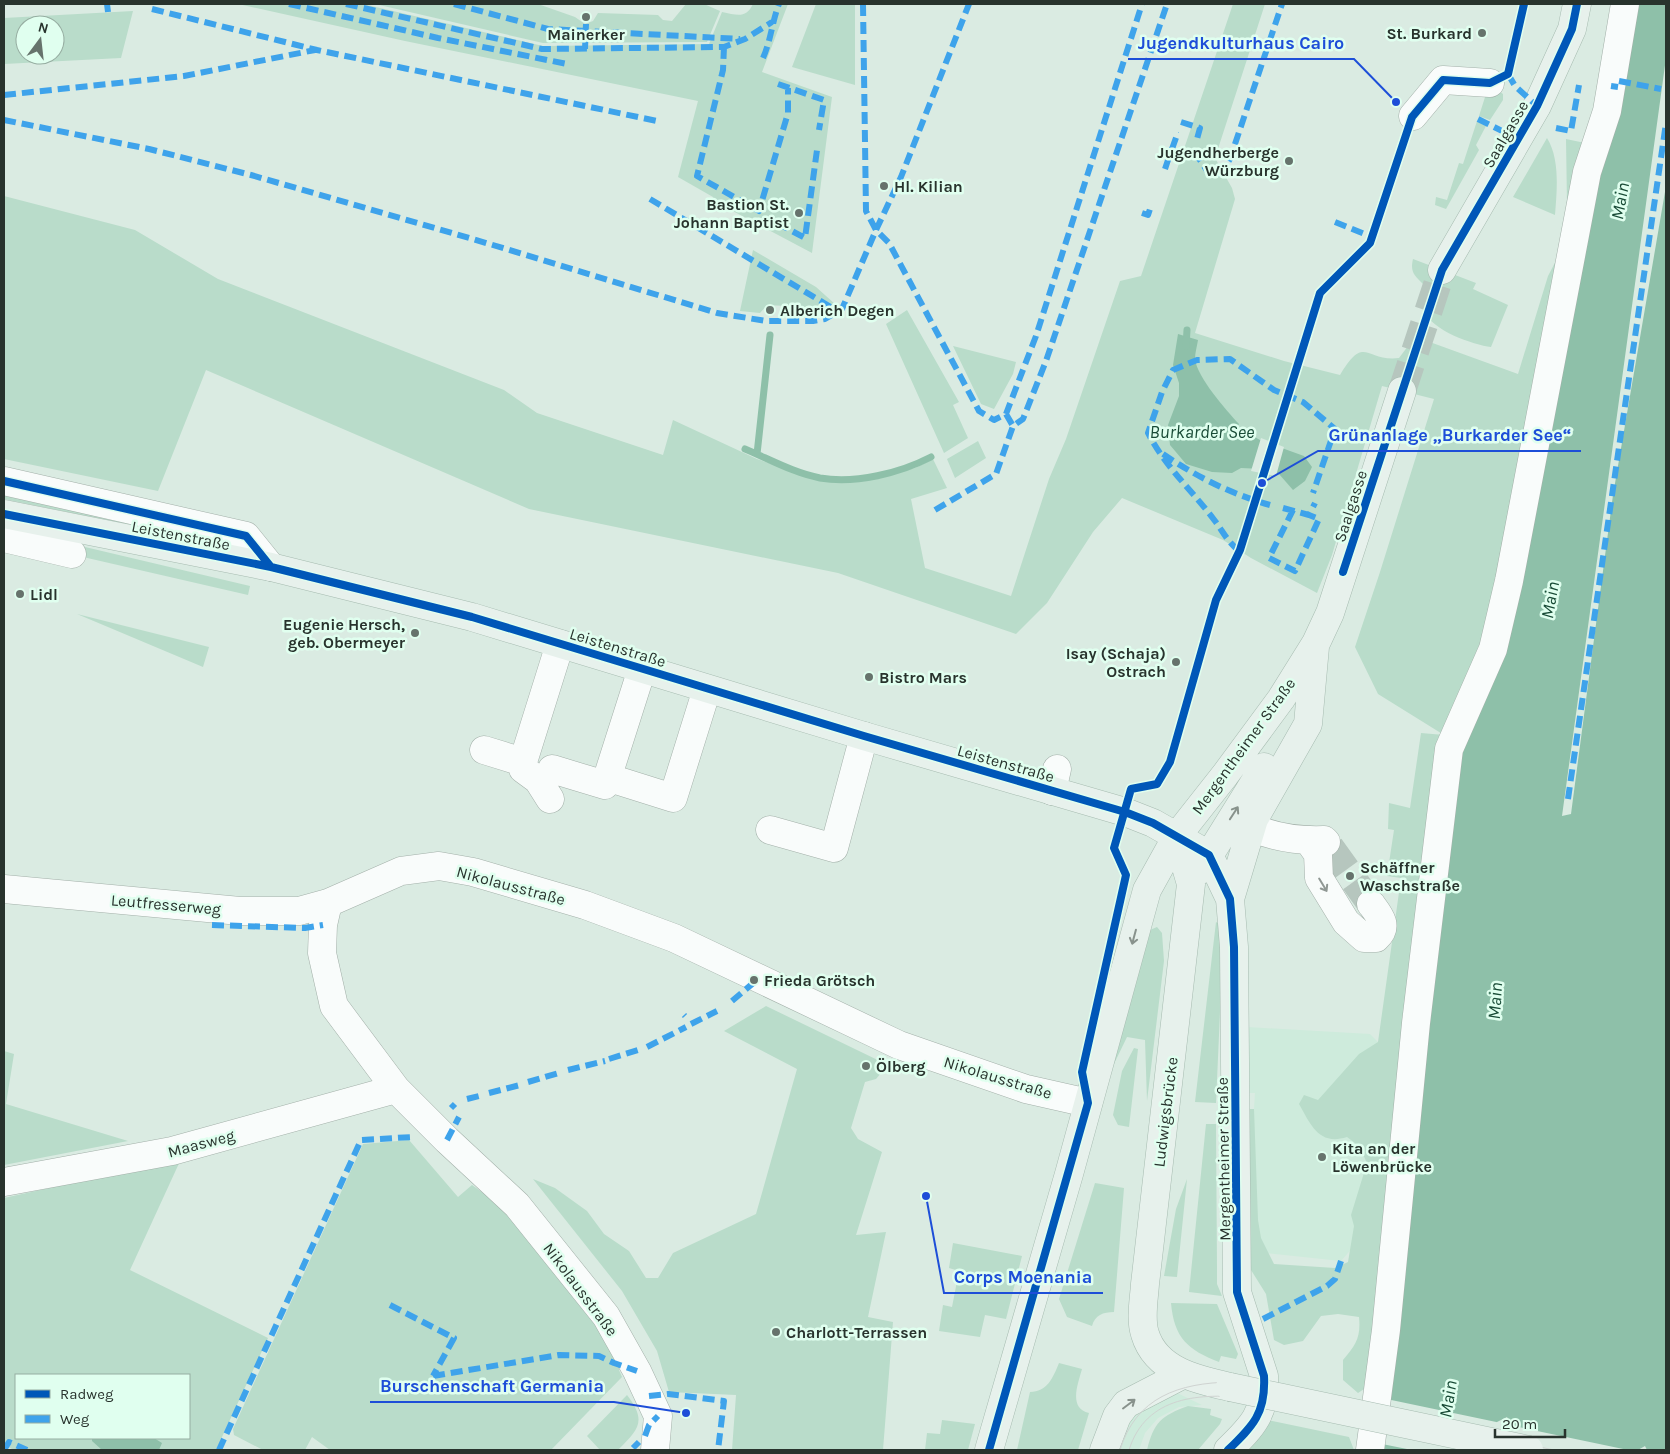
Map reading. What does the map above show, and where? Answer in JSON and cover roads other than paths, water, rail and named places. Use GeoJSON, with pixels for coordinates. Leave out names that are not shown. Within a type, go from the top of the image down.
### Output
{"type":"FeatureCollection","features":[{"type":"Feature","properties":{"kind":"main road","name":"Saalgasse"},"geometry":{"type":"LineString","coordinates":[[1442,270],[1537,106],[1572,29],[1577,4]]}},
{"type":"Feature","properties":{"kind":"main road","name":"Saalgasse"},"geometry":{"type":"LineString","coordinates":[[1316,643],[1330,613],[1402,391]]}},
{"type":"Feature","properties":{"kind":"main road","name":"Leistenstraße"},"geometry":{"type":"LineString","coordinates":[[4,514],[272,567],[472,617],[864,736],[1054,780],[1177,836],[1209,855]]}},
{"type":"Feature","properties":{"kind":"main road","name":"Mergentheimer Straße"},"geometry":{"type":"LineString","coordinates":[[1191,884],[1268,760],[1307,676],[1316,643]]}},
{"type":"Feature","properties":{"kind":"main road","name":"Mergentheimer Straße"},"geometry":{"type":"LineString","coordinates":[[989,1450],[1147,890],[1177,836],[1253,737],[1307,676]]}},
{"type":"Feature","properties":{"kind":"main road"},"geometry":{"type":"LineString","coordinates":[[1230,899],[1251,827],[1308,724],[1307,676]]}},
{"type":"Feature","properties":{"kind":"main road","name":"Ludwigsbrücke"},"geometry":{"type":"LineString","coordinates":[[1177,836],[1191,884],[1143,1307],[1145,1334],[1152,1351],[1182,1375],[1230,1387],[1529,1450]]}},
{"type":"Feature","properties":{"kind":"main road","name":"Mergentheimer Straße"},"geometry":{"type":"LineString","coordinates":[[1209,855],[1230,899],[1234,947],[1237,1292],[1264,1376],[1265,1387],[1261,1411],[1250,1428],[1228,1450]]}},
{"type":"Feature","properties":{"kind":"main road"},"geometry":{"type":"LineString","coordinates":[[1104,1450],[1117,1416],[1126,1404],[1182,1375]]}},
{"type":"Feature","properties":{"kind":"street"},"geometry":{"type":"LineString","coordinates":[[1370,1450],[1386,1330],[1415,1033],[1449,749],[1494,649],[1509,581],[1587,172],[1607,111],[1625,4]]}},
{"type":"Feature","properties":{"kind":"street"},"geometry":{"type":"LineString","coordinates":[[1412,116],[1443,80],[1490,83]]}},
{"type":"Feature","properties":{"kind":"street"},"geometry":{"type":"LineString","coordinates":[[4,481],[246,536],[272,567]]}},
{"type":"Feature","properties":{"kind":"street"},"geometry":{"type":"LineString","coordinates":[[4,538],[72,554]]}},
{"type":"Feature","properties":{"kind":"street"},"geometry":{"type":"LineString","coordinates":[[550,798],[538,780],[524,769],[523,762],[560,644]]}},
{"type":"Feature","properties":{"kind":"street"},"geometry":{"type":"LineString","coordinates":[[552,769],[605,785],[642,669]]}},
{"type":"Feature","properties":{"kind":"street"},"geometry":{"type":"LineString","coordinates":[[619,781],[673,798],[707,688]]}},
{"type":"Feature","properties":{"kind":"street"},"geometry":{"type":"LineString","coordinates":[[770,830],[834,848],[864,736]]}},
{"type":"Feature","properties":{"kind":"street"},"geometry":{"type":"LineString","coordinates":[[484,750],[523,762]]}},
{"type":"Feature","properties":{"kind":"street"},"geometry":{"type":"LineString","coordinates":[[1251,827],[1271,836],[1319,844],[1319,878],[1346,922],[1364,938],[1376,938],[1382,933],[1382,919],[1370,904]]}},
{"type":"Feature","properties":{"kind":"street","name":"Nikolausstraße"},"geometry":{"type":"LineString","coordinates":[[655,1450],[658,1416],[638,1370],[606,1316],[517,1205],[447,1140],[396,1089],[334,1006],[322,952],[323,925],[328,903],[401,872],[439,866],[473,872],[585,905],[674,938],[899,1045],[1026,1089],[1088,1103]]}},
{"type":"Feature","properties":{"kind":"street","name":"Leutfresserweg"},"geometry":{"type":"LineString","coordinates":[[4,889],[240,911],[298,911],[328,903]]}},
{"type":"Feature","properties":{"kind":"street","name":"Maasweg"},"geometry":{"type":"LineString","coordinates":[[4,1182],[172,1151],[396,1089]]}},
{"type":"Feature","properties":{"kind":"water","name":"Main"},"geometry":{"type":"Polygon","coordinates":[[[1633,4],[1666,4],[1666,58],[1562,816],[1571,814],[1613,495],[1666,186],[1666,1450],[1647,1450],[1645,1446],[1638,1450],[1507,1450],[1512,1426],[1507,1417],[1497,1422],[1491,1450],[1373,1450],[1459,742],[1633,4]]]}},
{"type":"Feature","properties":{"kind":"water","name":"Burkarder See"},"geometry":{"type":"Polygon","coordinates":[[[1178,334],[1198,340],[1195,359],[1201,375],[1213,393],[1239,424],[1237,427],[1260,440],[1304,456],[1312,467],[1305,481],[1293,490],[1279,474],[1262,469],[1241,468],[1232,473],[1212,472],[1186,464],[1170,445],[1168,425],[1179,396],[1179,383],[1173,365],[1178,334]]]}},
{"type":"Feature","properties":{"kind":"water"},"geometry":{"type":"Polygon","coordinates":[[[92,1439],[156,1439],[162,1443],[159,1450],[102,1450],[92,1439]]]}},
{"type":"Feature","properties":{"kind":"waterway"},"geometry":{"type":"LineString","coordinates":[[1186,346],[1187,330]]}},
{"type":"Feature","properties":{"kind":"waterway"},"geometry":{"type":"LineString","coordinates":[[757,454],[770,335]]}},
{"type":"Feature","properties":{"kind":"waterway"},"geometry":{"type":"LineString","coordinates":[[745,449],[801,473],[820,478],[834,479],[877,476],[906,468],[931,457]]}},
{"type":"Feature","properties":{"kind":"tunnel"},"geometry":{"type":"LineString","coordinates":[[1402,391],[1442,270]]}},
{"type":"Feature","properties":{"kind":"tunnel"},"geometry":{"type":"LineString","coordinates":[[1330,847],[1371,904]]}},
{"type":"Feature","properties":{"kind":"tram line"},"geometry":{"type":"LineString","coordinates":[[1120,1450],[1127,1432],[1137,1417],[1148,1405],[1162,1396],[1194,1386],[1231,1382],[1554,1450]]}},
{"type":"Feature","properties":{"kind":"tram line"},"geometry":{"type":"LineString","coordinates":[[1129,1450],[1137,1432],[1148,1418],[1162,1408],[1177,1402],[1213,1396],[1250,1398],[1503,1450]]}},
{"type":"Feature","properties":{"kind":"place","name":"Mainerker"},"geometry":{"type":"Point","coordinates":[586,17]}},
{"type":"Feature","properties":{"kind":"place","name":"St. Burkard"},"geometry":{"type":"Point","coordinates":[1482,33]}},
{"type":"Feature","properties":{"kind":"place","name":"Jugendkulturhaus Cairo"},"geometry":{"type":"Point","coordinates":[1396,102]}},
{"type":"Feature","properties":{"kind":"place","name":"Jugendherberge Würzburg"},"geometry":{"type":"Point","coordinates":[1289,161]}},
{"type":"Feature","properties":{"kind":"place","name":"Hl. Kilian"},"geometry":{"type":"Point","coordinates":[884,186]}},
{"type":"Feature","properties":{"kind":"place","name":"Bastion St. Johann Baptist"},"geometry":{"type":"Point","coordinates":[799,213]}},
{"type":"Feature","properties":{"kind":"place","name":"Alberich Degen"},"geometry":{"type":"Point","coordinates":[770,310]}},
{"type":"Feature","properties":{"kind":"place","name":"Grünanlage „Burkarder See“"},"geometry":{"type":"Point","coordinates":[1262,483]}},
{"type":"Feature","properties":{"kind":"place","name":"Lidl"},"geometry":{"type":"Point","coordinates":[20,594]}},
{"type":"Feature","properties":{"kind":"place","name":"Eugenie Hersch, geb. Obermeyer"},"geometry":{"type":"Point","coordinates":[415,633]}},
{"type":"Feature","properties":{"kind":"place","name":"Isay (Schaja) Ostrach"},"geometry":{"type":"Point","coordinates":[1176,662]}},
{"type":"Feature","properties":{"kind":"place","name":"Bistro Mars"},"geometry":{"type":"Point","coordinates":[869,677]}},
{"type":"Feature","properties":{"kind":"place","name":"Schäffner Waschstraße"},"geometry":{"type":"Point","coordinates":[1350,876]}},
{"type":"Feature","properties":{"kind":"place","name":"Frieda Grötsch"},"geometry":{"type":"Point","coordinates":[754,980]}},
{"type":"Feature","properties":{"kind":"place","name":"Ölberg"},"geometry":{"type":"Point","coordinates":[866,1066]}},
{"type":"Feature","properties":{"kind":"place","name":"Kita an der Löwenbrücke"},"geometry":{"type":"Point","coordinates":[1322,1157]}},
{"type":"Feature","properties":{"kind":"place","name":"Corps Moenania"},"geometry":{"type":"Point","coordinates":[926,1196]}},
{"type":"Feature","properties":{"kind":"place","name":"Charlott-Terrassen"},"geometry":{"type":"Point","coordinates":[776,1332]}},
{"type":"Feature","properties":{"kind":"place","name":"Burschenschaft Germania"},"geometry":{"type":"Point","coordinates":[686,1413]}}]}
